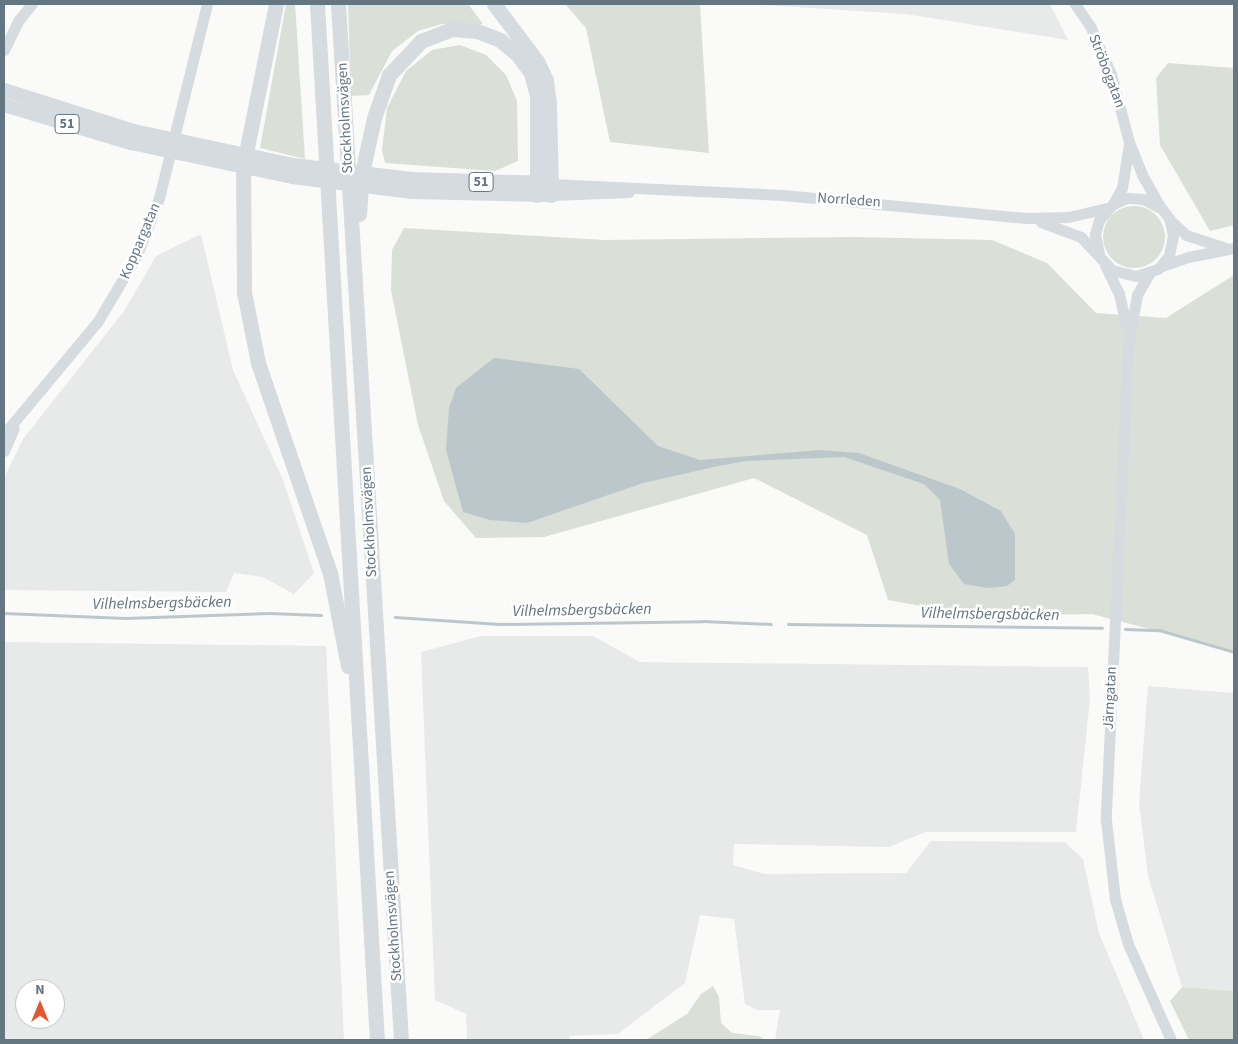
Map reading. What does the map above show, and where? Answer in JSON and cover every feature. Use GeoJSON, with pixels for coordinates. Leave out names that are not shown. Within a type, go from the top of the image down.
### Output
{"type":"FeatureCollection","features":[{"type":"Feature","properties":{"kind":"highway"},"geometry":{"type":"LineString","coordinates":[[276,4],[245,161],[242,251],[249,328],[276,419],[330,573],[363,767]]}},
{"type":"Feature","properties":{"kind":"highway","name":"Stockholmsvägen"},"geometry":{"type":"LineString","coordinates":[[317,4],[363,767],[376,1040]]}},
{"type":"Feature","properties":{"kind":"highway","name":"Stockholmsvägen"},"geometry":{"type":"LineString","coordinates":[[338,4],[402,1040]]}},
{"type":"Feature","properties":{"kind":"highway"},"geometry":{"type":"LineString","coordinates":[[494,4],[538,61],[546,80],[549,104],[544,189]]}},
{"type":"Feature","properties":{"kind":"highway"},"geometry":{"type":"LineString","coordinates":[[356,303],[361,186],[374,118],[389,75],[421,41],[453,30],[477,31],[500,40],[518,55],[531,73],[537,95],[544,189]]}},
{"type":"Feature","properties":{"kind":"main road","name":"51"},"geometry":{"type":"LineString","coordinates":[[4,90],[132,137],[204,160],[245,161]]}},
{"type":"Feature","properties":{"kind":"main road","name":"51"},"geometry":{"type":"LineString","coordinates":[[4,105],[132,137],[200,144],[245,161],[292,171],[412,186],[544,189]]}},
{"type":"Feature","properties":{"kind":"street"},"geometry":{"type":"LineString","coordinates":[[4,50],[18,21],[32,4]]}},
{"type":"Feature","properties":{"kind":"street","name":"Koppargatan"},"geometry":{"type":"LineString","coordinates":[[4,434],[18,420],[98,321],[138,255],[157,206],[207,4]]}},
{"type":"Feature","properties":{"kind":"street","name":"Ströbogatan"},"geometry":{"type":"LineString","coordinates":[[1075,4],[1091,28],[1111,74],[1129,142],[1148,189],[1166,214]]}},
{"type":"Feature","properties":{"kind":"street","name":"Ströbogatan"},"geometry":{"type":"LineString","coordinates":[[1110,206],[1122,188],[1129,142]]}},
{"type":"Feature","properties":{"kind":"street","name":"Norrleden"},"geometry":{"type":"LineString","coordinates":[[544,189],[671,189],[886,202],[1027,218]]}},
{"type":"Feature","properties":{"kind":"street"},"geometry":{"type":"LineString","coordinates":[[1027,218],[1068,217],[1135,198],[1151,202],[1166,214],[1186,235],[1231,248]]}},
{"type":"Feature","properties":{"kind":"street"},"geometry":{"type":"LineString","coordinates":[[1101,259],[1095,234],[1098,220],[1110,206]]}},
{"type":"Feature","properties":{"kind":"street"},"geometry":{"type":"LineString","coordinates":[[1162,266],[1173,243],[1166,214]]}},
{"type":"Feature","properties":{"kind":"street"},"geometry":{"type":"LineString","coordinates":[[1027,218],[1073,232],[1101,259],[1127,276],[1149,274],[1162,266],[1231,248]]}},
{"type":"Feature","properties":{"kind":"street","name":"Järngatan"},"geometry":{"type":"LineString","coordinates":[[1101,259],[1119,294],[1128,345]]}},
{"type":"Feature","properties":{"kind":"street","name":"Järngatan"},"geometry":{"type":"LineString","coordinates":[[1149,274],[1137,295],[1128,345],[1106,820],[1115,899],[1128,944],[1171,1040]]}},
{"type":"Feature","properties":{"kind":"street","name":"Koppargatan"},"geometry":{"type":"LineString","coordinates":[[4,451],[18,420]]}},
{"type":"Feature","properties":{"kind":"shaded area"},"geometry":{"type":"Polygon","coordinates":[[[286,4],[295,4],[305,159],[260,148],[286,4]]]}},
{"type":"Feature","properties":{"kind":"shaded area"},"geometry":{"type":"Polygon","coordinates":[[[348,4],[468,4],[483,24],[442,24],[418,31],[392,51],[369,95],[351,96],[348,4]]]}},
{"type":"Feature","properties":{"kind":"shaded area"},"geometry":{"type":"Polygon","coordinates":[[[565,4],[700,4],[709,153],[610,142],[586,28],[565,4]]]}},
{"type":"Feature","properties":{"kind":"shaded area"},"geometry":{"type":"Polygon","coordinates":[[[744,4],[1050,4],[1068,40],[906,14],[744,4]]]}},
{"type":"Feature","properties":{"kind":"shaded area"},"geometry":{"type":"Polygon","coordinates":[[[460,45],[486,55],[506,75],[517,101],[518,161],[495,171],[385,163],[382,150],[387,108],[406,71],[432,50],[460,45]]]}},
{"type":"Feature","properties":{"kind":"shaded area"},"geometry":{"type":"Polygon","coordinates":[[[1168,63],[1234,68],[1234,225],[1210,231],[1160,145],[1156,78],[1168,63]]]}},
{"type":"Feature","properties":{"kind":"shaded area"},"geometry":{"type":"Polygon","coordinates":[[[1134,206],[1151,211],[1156,215],[1160,220],[1165,237],[1160,254],[1156,259],[1151,263],[1134,268],[1117,263],[1112,259],[1108,254],[1103,237],[1108,220],[1112,215],[1117,211],[1134,206]]]}},
{"type":"Feature","properties":{"kind":"shaded area"},"geometry":{"type":"Polygon","coordinates":[[[404,228],[604,240],[855,237],[992,240],[1047,263],[1096,313],[1166,318],[1234,275],[1234,651],[1092,614],[976,616],[888,600],[867,535],[754,478],[544,537],[476,538],[444,501],[418,425],[391,290],[392,250],[404,228]]]}},
{"type":"Feature","properties":{"kind":"shaded area"},"geometry":{"type":"Polygon","coordinates":[[[201,234],[233,370],[283,480],[314,573],[294,594],[263,577],[234,573],[226,592],[4,590],[4,478],[23,439],[124,311],[156,256],[201,234]]]}},
{"type":"Feature","properties":{"kind":"shaded area"},"geometry":{"type":"Polygon","coordinates":[[[494,358],[579,369],[658,446],[700,460],[820,450],[859,453],[960,489],[1001,511],[1015,534],[1015,580],[1007,586],[988,588],[964,584],[949,564],[940,500],[924,484],[844,457],[746,461],[718,466],[643,483],[527,523],[490,520],[463,512],[446,450],[449,408],[456,388],[494,358]]]}},
{"type":"Feature","properties":{"kind":"shaded area"},"geometry":{"type":"Polygon","coordinates":[[[481,636],[593,636],[640,662],[1088,667],[1090,699],[1076,832],[925,832],[889,847],[734,844],[733,865],[764,874],[906,873],[931,841],[1065,842],[1083,859],[1099,933],[1144,1040],[775,1040],[780,1010],[757,1010],[745,1004],[734,919],[700,915],[685,983],[618,1034],[570,1036],[569,1040],[467,1040],[466,1014],[435,1000],[421,652],[481,636]]]}},
{"type":"Feature","properties":{"kind":"shaded area"},"geometry":{"type":"Polygon","coordinates":[[[4,642],[326,646],[344,1040],[4,1040],[4,642]]]}},
{"type":"Feature","properties":{"kind":"shaded area"},"geometry":{"type":"Polygon","coordinates":[[[1148,686],[1234,693],[1234,991],[1182,987],[1148,876],[1139,803],[1148,686]]]}},
{"type":"Feature","properties":{"kind":"shaded area"},"geometry":{"type":"Polygon","coordinates":[[[713,986],[719,997],[721,1023],[732,1033],[759,1036],[764,1040],[646,1040],[687,1014],[701,994],[713,986]]]}},
{"type":"Feature","properties":{"kind":"shaded area"},"geometry":{"type":"Polygon","coordinates":[[[1182,987],[1234,991],[1234,1040],[1189,1040],[1170,1001],[1182,987]]]}},
{"type":"Feature","properties":{"kind":"waterway","name":"Vilhelmsbergsbäcken"},"geometry":{"type":"LineString","coordinates":[[4,613],[125,618],[269,613],[321,615]]}},
{"type":"Feature","properties":{"kind":"waterway","name":"Vilhelmsbergsbäcken"},"geometry":{"type":"LineString","coordinates":[[395,617],[500,624],[703,621],[771,624]]}},
{"type":"Feature","properties":{"kind":"waterway","name":"Vilhelmsbergsbäcken"},"geometry":{"type":"LineString","coordinates":[[788,624],[1102,628]]}},
{"type":"Feature","properties":{"kind":"waterway","name":"Vilhelmsbergsbäcken"},"geometry":{"type":"LineString","coordinates":[[1125,629],[1159,630],[1234,652]]}}]}
